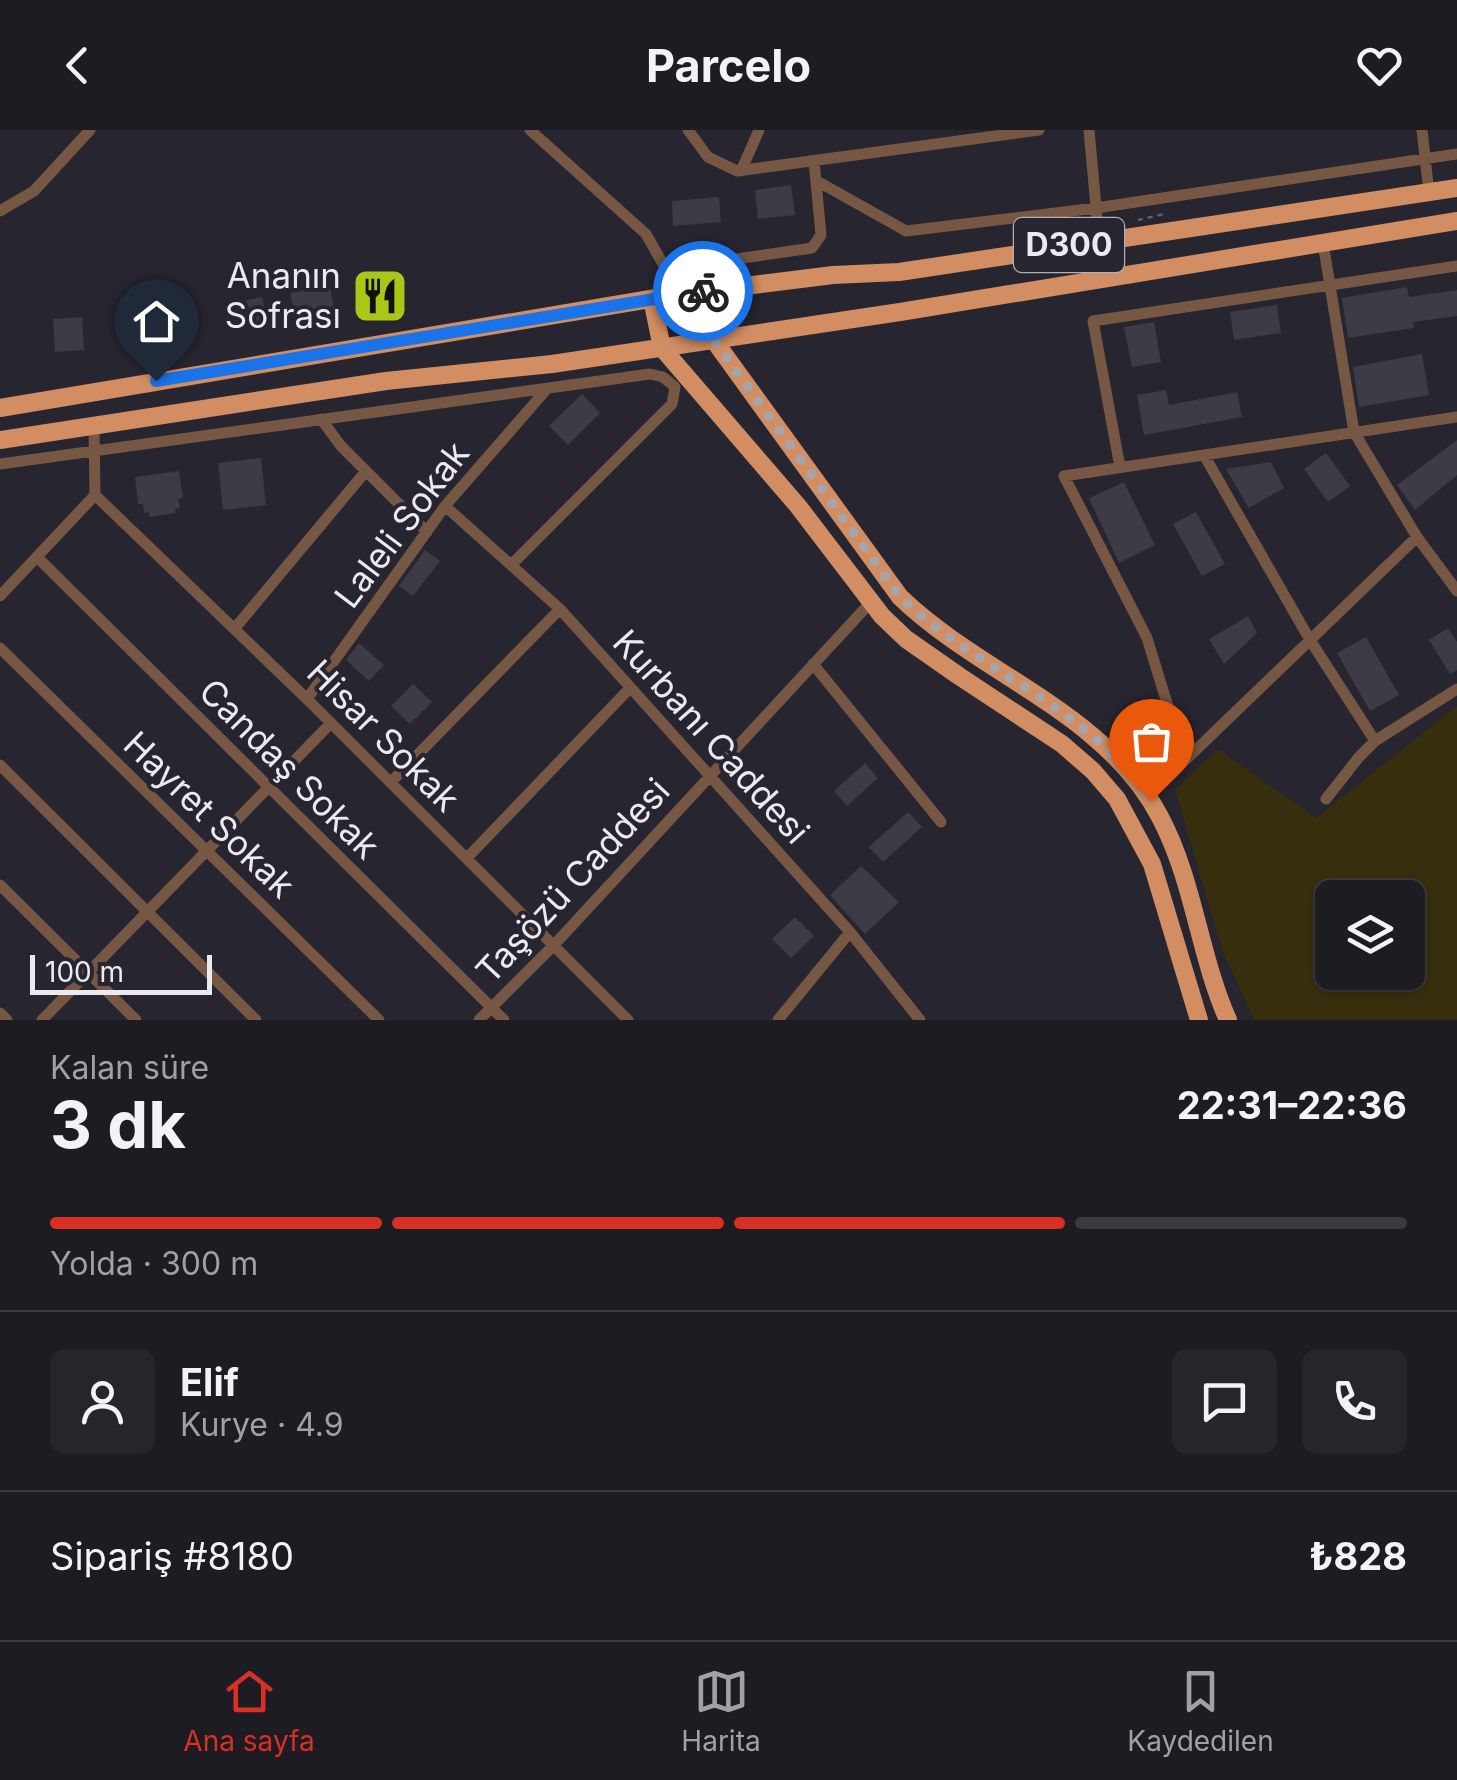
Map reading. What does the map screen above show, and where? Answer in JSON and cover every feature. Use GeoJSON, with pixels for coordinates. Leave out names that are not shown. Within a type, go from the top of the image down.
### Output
{"type":"FeatureCollection","features":[{"type":"Feature","properties":{"kind":"highway","name":"D300"},"geometry":{"type":"LineString","coordinates":[[0,408],[652,298],[898,272],[1457,188]]}},
{"type":"Feature","properties":{"kind":"highway","name":"D300"},"geometry":{"type":"LineString","coordinates":[[0,440],[386,380],[552,364],[662,348],[1457,221]]}},
{"type":"Feature","properties":{"kind":"highway"},"geometry":{"type":"LineString","coordinates":[[702,291],[713,339],[900,597],[935,627],[1088,731],[1148,796],[1175,850],[1228,1020]]}},
{"type":"Feature","properties":{"kind":"highway"},"geometry":{"type":"LineString","coordinates":[[652,298],[662,348],[798,506],[870,603],[906,638],[1078,757],[1117,799],[1152,864],[1198,1020]]}},
{"type":"Feature","properties":{"kind":"street"},"geometry":{"type":"LineString","coordinates":[[0,211],[34,191],[90,130]]}},
{"type":"Feature","properties":{"kind":"street"},"geometry":{"type":"LineString","coordinates":[[530,130],[646,234],[680,294]]}},
{"type":"Feature","properties":{"kind":"street"},"geometry":{"type":"LineString","coordinates":[[688,130],[708,157],[741,171],[977,134],[1039,130]]}},
{"type":"Feature","properties":{"kind":"street"},"geometry":{"type":"LineString","coordinates":[[741,171],[759,130]]}},
{"type":"Feature","properties":{"kind":"street"},"geometry":{"type":"LineString","coordinates":[[1089,130],[1099,240]]}},
{"type":"Feature","properties":{"kind":"street"},"geometry":{"type":"LineString","coordinates":[[1422,130],[1430,193]]}},
{"type":"Feature","properties":{"kind":"street"},"geometry":{"type":"LineString","coordinates":[[817,182],[906,230],[1096,208],[1457,154]]}},
{"type":"Feature","properties":{"kind":"street"},"geometry":{"type":"LineString","coordinates":[[667,269],[812,248],[821,236],[814,160]]}},
{"type":"Feature","properties":{"kind":"street"},"geometry":{"type":"LineString","coordinates":[[1323,243],[1354,432],[1417,537],[1457,590]]}},
{"type":"Feature","properties":{"kind":"street"},"geometry":{"type":"LineString","coordinates":[[1120,468],[1093,321],[1457,266]]}},
{"type":"Feature","properties":{"kind":"street"},"geometry":{"type":"LineString","coordinates":[[0,464],[650,374],[671,382],[676,396],[672,404],[511,565]]}},
{"type":"Feature","properties":{"kind":"street","name":"Laleli Sokak"},"geometry":{"type":"LineString","coordinates":[[307,699],[446,506],[546,390]]}},
{"type":"Feature","properties":{"kind":"street"},"geometry":{"type":"LineString","coordinates":[[1194,751],[1178,733],[1147,638],[1064,476],[1457,417]]}},
{"type":"Feature","properties":{"kind":"street"},"geometry":{"type":"LineString","coordinates":[[321,419],[426,532]]}},
{"type":"Feature","properties":{"kind":"street"},"geometry":{"type":"LineString","coordinates":[[0,596],[95,495],[94,425]]}},
{"type":"Feature","properties":{"kind":"street"},"geometry":{"type":"LineString","coordinates":[[1204,455],[1310,640],[1376,741]]}},
{"type":"Feature","properties":{"kind":"street"},"geometry":{"type":"LineString","coordinates":[[234,628],[366,471]]}},
{"type":"Feature","properties":{"kind":"street","name":"Hisar Sokak"},"geometry":{"type":"LineString","coordinates":[[95,495],[307,699],[628,1020]]}},
{"type":"Feature","properties":{"kind":"street","name":"Kurbanı Caddesi"},"geometry":{"type":"LineString","coordinates":[[446,506],[560,609],[850,932],[920,1020]]}},
{"type":"Feature","properties":{"kind":"street"},"geometry":{"type":"LineString","coordinates":[[1148,796],[1417,537]]}},
{"type":"Feature","properties":{"kind":"street","name":"Candaş Sokak"},"geometry":{"type":"LineString","coordinates":[[36,556],[504,1020]]}},
{"type":"Feature","properties":{"kind":"street","name":"Taşözü Caddesi"},"geometry":{"type":"LineString","coordinates":[[479,1020],[554,945],[870,603]]}},
{"type":"Feature","properties":{"kind":"street"},"geometry":{"type":"LineString","coordinates":[[391,782],[560,609]]}},
{"type":"Feature","properties":{"kind":"street","name":"Hayret Sokak"},"geometry":{"type":"LineString","coordinates":[[0,648],[380,1020]]}},
{"type":"Feature","properties":{"kind":"street"},"geometry":{"type":"LineString","coordinates":[[813,664],[941,822]]}},
{"type":"Feature","properties":{"kind":"street"},"geometry":{"type":"LineString","coordinates":[[467,858],[630,688]]}},
{"type":"Feature","properties":{"kind":"street"},"geometry":{"type":"LineString","coordinates":[[1326,799],[1359,756],[1376,741],[1457,689]]}},
{"type":"Feature","properties":{"kind":"street"},"geometry":{"type":"LineString","coordinates":[[42,1020],[331,723]]}},
{"type":"Feature","properties":{"kind":"street"},"geometry":{"type":"LineString","coordinates":[[0,765],[256,1020]]}},
{"type":"Feature","properties":{"kind":"street"},"geometry":{"type":"LineString","coordinates":[[0,885],[136,1020]]}},
{"type":"Feature","properties":{"kind":"street"},"geometry":{"type":"LineString","coordinates":[[778,1020],[850,932]]}},
{"type":"Feature","properties":{"kind":"street"},"geometry":{"type":"LineString","coordinates":[[0,1013],[7,1020]]}},
{"type":"Feature","properties":{"kind":"path"},"geometry":{"type":"LineString","coordinates":[[1132,221],[1164,214],[1162,198]]}},
{"type":"Feature","properties":{"kind":"sand"},"geometry":{"type":"Polygon","coordinates":[[[1457,706],[1457,1020],[1254,1020],[1221,947],[1175,789],[1218,749],[1316,818],[1457,706]]]}},
{"type":"Feature","properties":{"kind":"building"},"geometry":{"type":"Polygon","coordinates":[[[791,185],[795,215],[758,219],[755,190],[791,185]]]}},
{"type":"Feature","properties":{"kind":"building"},"geometry":{"type":"Polygon","coordinates":[[[719,197],[721,222],[673,226],[672,201],[719,197]]]}},
{"type":"Feature","properties":{"kind":"building"},"geometry":{"type":"Polygon","coordinates":[[[329,284],[334,307],[295,315],[290,293],[329,284]]]}},
{"type":"Feature","properties":{"kind":"building"},"geometry":{"type":"Polygon","coordinates":[[[1407,287],[1409,297],[1457,290],[1457,316],[1413,322],[1414,328],[1348,338],[1342,298],[1407,287]]]}},
{"type":"Feature","properties":{"kind":"building"},"geometry":{"type":"Polygon","coordinates":[[[262,297],[267,319],[228,327],[224,305],[262,297]]]}},
{"type":"Feature","properties":{"kind":"building"},"geometry":{"type":"Polygon","coordinates":[[[1277,305],[1281,333],[1234,340],[1230,312],[1277,305]]]}},
{"type":"Feature","properties":{"kind":"building"},"geometry":{"type":"Polygon","coordinates":[[[82,317],[84,350],[55,352],[53,319],[82,317]]]}},
{"type":"Feature","properties":{"kind":"building"},"geometry":{"type":"Polygon","coordinates":[[[1154,322],[1161,362],[1132,367],[1124,327],[1154,322]]]}},
{"type":"Feature","properties":{"kind":"building"},"geometry":{"type":"Polygon","coordinates":[[[1422,354],[1429,395],[1359,407],[1353,367],[1422,354]]]}},
{"type":"Feature","properties":{"kind":"building"},"geometry":{"type":"Polygon","coordinates":[[[1166,390],[1169,405],[1237,392],[1242,417],[1144,435],[1137,395],[1166,390]]]}},
{"type":"Feature","properties":{"kind":"building"},"geometry":{"type":"Polygon","coordinates":[[[582,394],[600,413],[568,445],[549,426],[582,394]]]}},
{"type":"Feature","properties":{"kind":"building"},"geometry":{"type":"Polygon","coordinates":[[[1457,440],[1457,475],[1415,510],[1397,485],[1457,440]]]}},
{"type":"Feature","properties":{"kind":"building"},"geometry":{"type":"Polygon","coordinates":[[[1326,453],[1350,486],[1328,502],[1304,469],[1326,453]]]}},
{"type":"Feature","properties":{"kind":"building"},"geometry":{"type":"Polygon","coordinates":[[[261,458],[266,505],[223,510],[218,463],[261,458]]]}},
{"type":"Feature","properties":{"kind":"building"},"geometry":{"type":"Polygon","coordinates":[[[1271,462],[1284,488],[1249,508],[1226,469],[1271,462]]]}},
{"type":"Feature","properties":{"kind":"building"},"geometry":{"type":"Polygon","coordinates":[[[179,471],[183,498],[178,499],[180,508],[175,509],[176,513],[149,517],[143,504],[138,504],[135,477],[179,471]]]}},
{"type":"Feature","properties":{"kind":"building"},"geometry":{"type":"Polygon","coordinates":[[[1124,482],[1155,545],[1119,563],[1089,498],[1124,482]]]}},
{"type":"Feature","properties":{"kind":"building"},"geometry":{"type":"Polygon","coordinates":[[[1196,512],[1225,564],[1202,576],[1173,524],[1196,512]]]}},
{"type":"Feature","properties":{"kind":"building"},"geometry":{"type":"Polygon","coordinates":[[[425,550],[440,561],[413,596],[399,586],[425,550]]]}},
{"type":"Feature","properties":{"kind":"building"},"geometry":{"type":"Polygon","coordinates":[[[1248,616],[1257,633],[1224,664],[1209,639],[1248,616]]]}},
{"type":"Feature","properties":{"kind":"building"},"geometry":{"type":"Polygon","coordinates":[[[1448,628],[1457,642],[1457,670],[1450,674],[1429,640],[1448,628]]]}},
{"type":"Feature","properties":{"kind":"building"},"geometry":{"type":"Polygon","coordinates":[[[1366,637],[1399,695],[1370,711],[1337,653],[1366,637]]]}},
{"type":"Feature","properties":{"kind":"building"},"geometry":{"type":"Polygon","coordinates":[[[359,643],[384,665],[369,681],[346,660],[359,643]]]}},
{"type":"Feature","properties":{"kind":"building"},"geometry":{"type":"Polygon","coordinates":[[[413,684],[432,702],[410,724],[391,706],[413,684]]]}},
{"type":"Feature","properties":{"kind":"building"},"geometry":{"type":"Polygon","coordinates":[[[865,763],[878,778],[847,806],[834,791],[865,763]]]}},
{"type":"Feature","properties":{"kind":"building"},"geometry":{"type":"Polygon","coordinates":[[[908,812],[922,827],[883,862],[869,847],[908,812]]]}},
{"type":"Feature","properties":{"kind":"building"},"geometry":{"type":"Polygon","coordinates":[[[861,866],[899,902],[865,934],[830,895],[861,866]]]}},
{"type":"Feature","properties":{"kind":"building"},"geometry":{"type":"Polygon","coordinates":[[[795,917],[814,936],[791,958],[772,939],[795,917]]]}},
{"type":"Feature","properties":{"kind":"way so far"},"geometry":{"type":"LineString","coordinates":[[703,291],[713,339],[900,597],[935,627],[1088,731],[1132,775],[1151,801]]}},
{"type":"Feature","properties":{"kind":"place","name":"Ananın Sofrası"},"geometry":{"type":"Point","coordinates":[380,296]}},
{"type":"Feature","properties":{"kind":"route"},"geometry":{"type":"LineString","coordinates":[[156,381],[703,291]]}}]}
